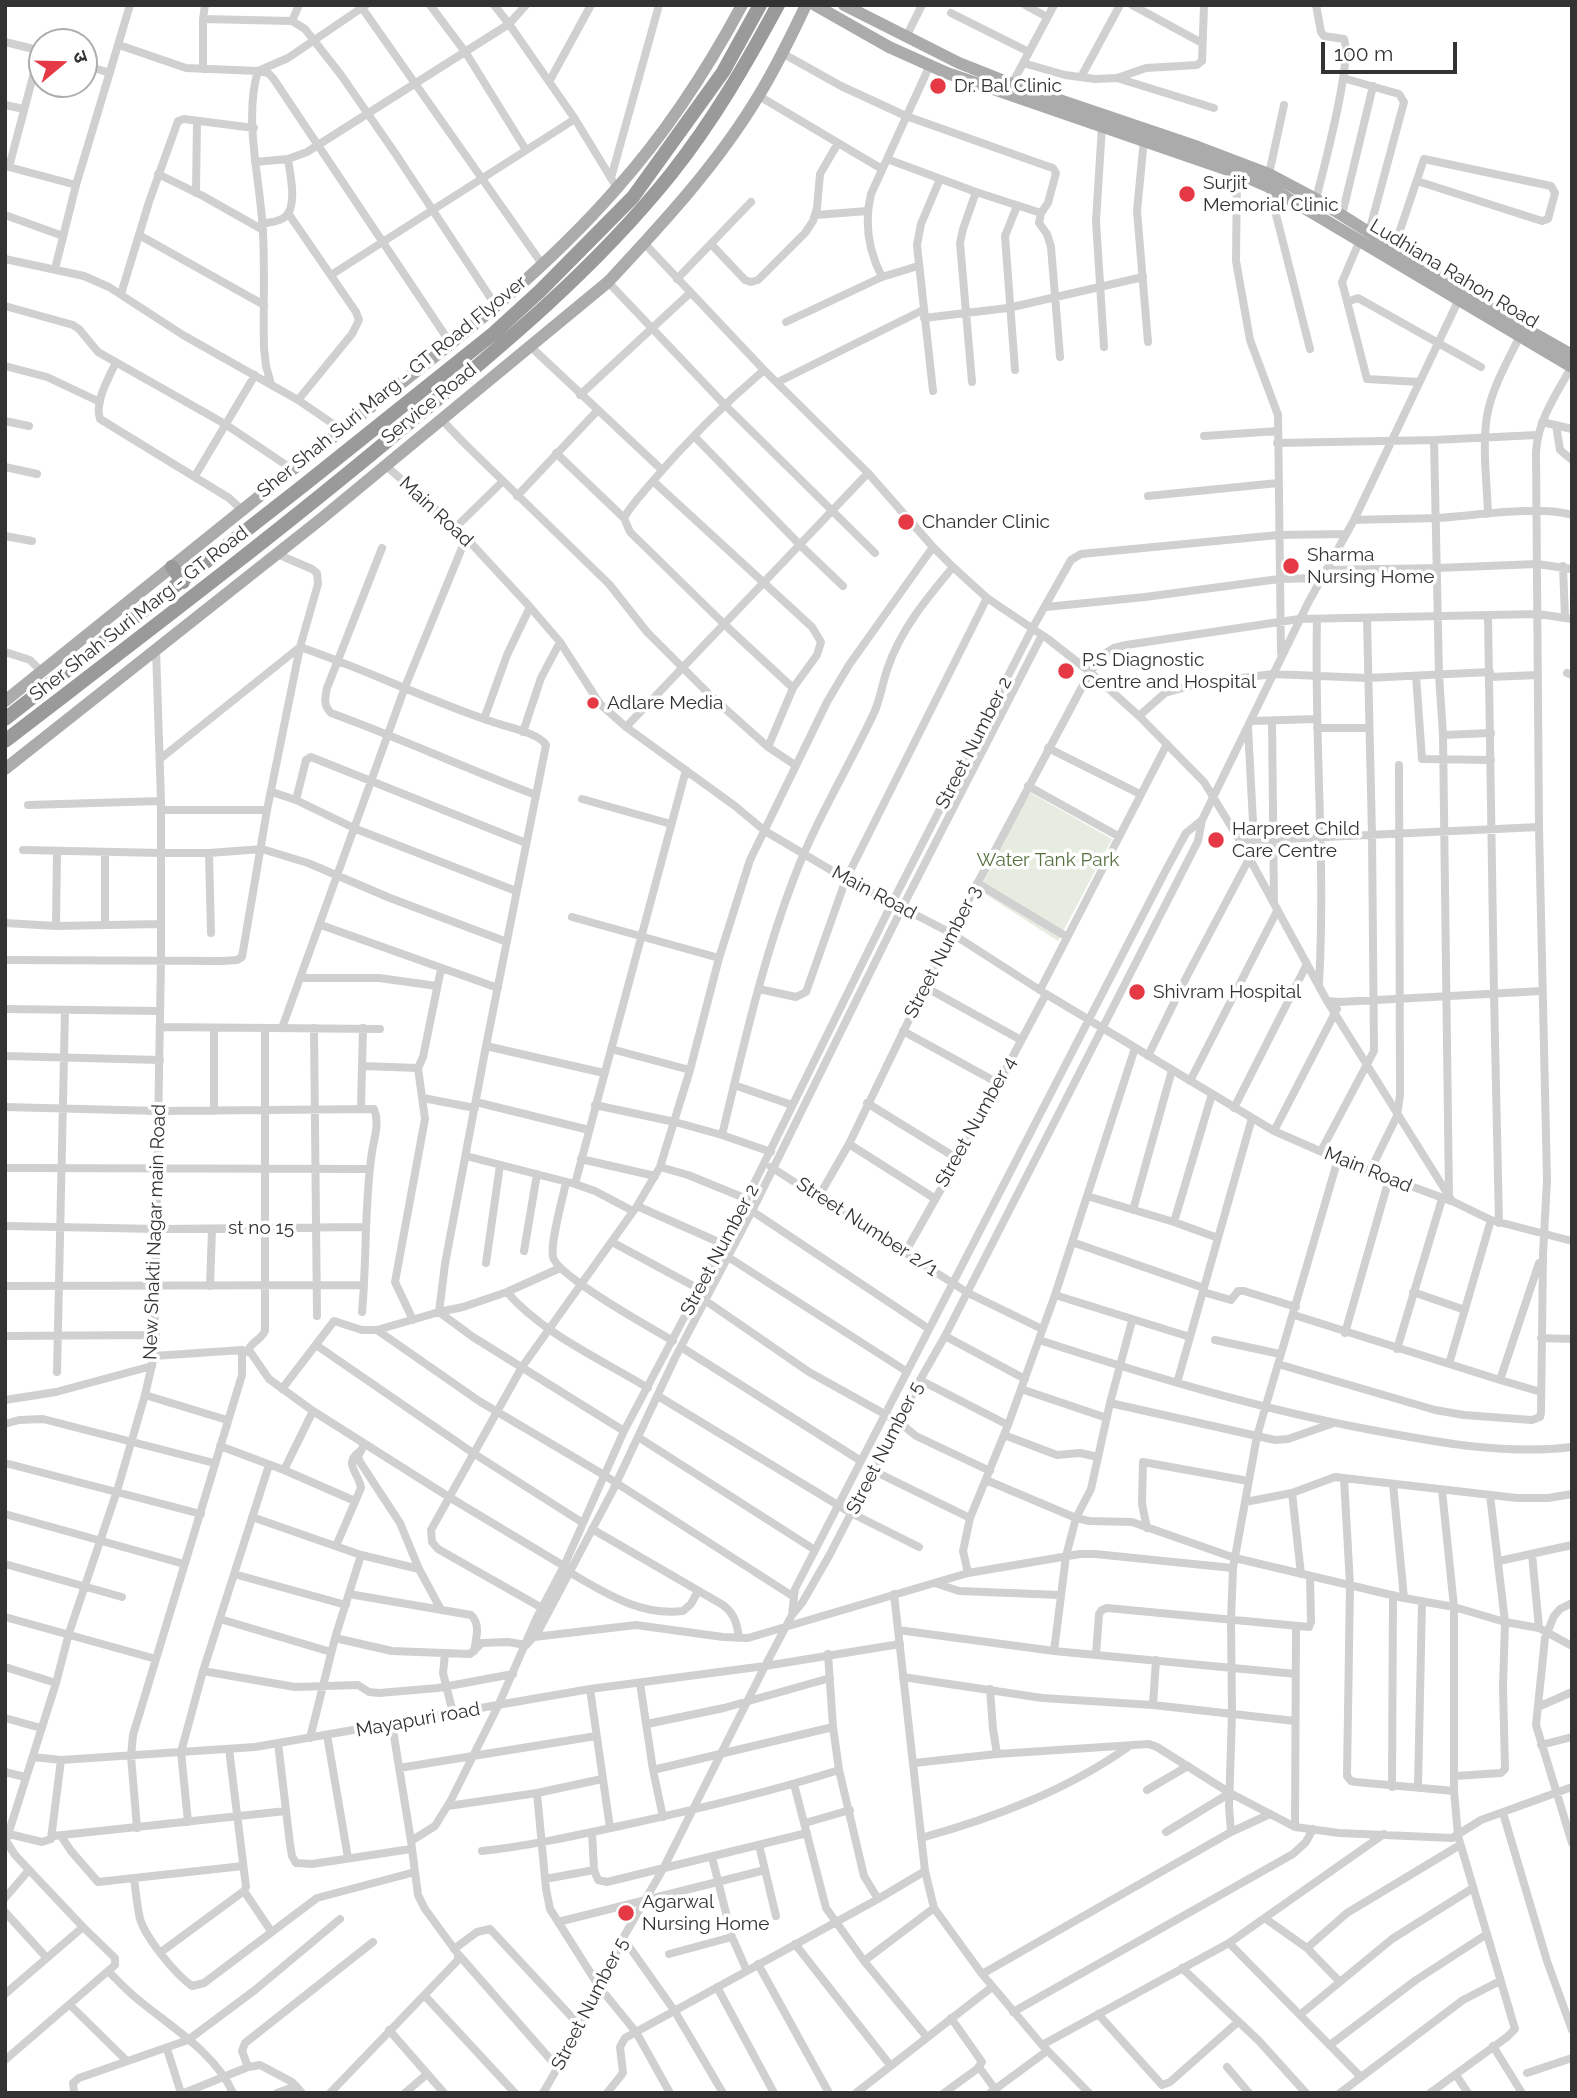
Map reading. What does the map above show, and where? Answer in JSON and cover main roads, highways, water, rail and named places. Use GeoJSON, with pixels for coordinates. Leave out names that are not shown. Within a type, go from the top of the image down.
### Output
{"type":"FeatureCollection","features":[{"type":"Feature","properties":{"kind":"highway","name":"Sher Shah Suri Marg - GT Road Flyover"},"geometry":{"type":"LineString","coordinates":[[183,582],[494,333],[540,291],[633,197],[708,94],[760,5]]}},
{"type":"Feature","properties":{"kind":"highway","name":"Sher Shah Suri Marg - GT Road Flyover"},"geometry":{"type":"LineString","coordinates":[[394,436],[470,374],[608,246],[672,173],[718,109],[752,57],[778,5]]}},
{"type":"Feature","properties":{"kind":"highway"},"geometry":{"type":"LineString","coordinates":[[394,436],[405,448]]}},
{"type":"Feature","properties":{"kind":"highway","name":"Sher Shah Suri Marg - GT Road"},"geometry":{"type":"LineString","coordinates":[[5,741],[316,501],[394,436]]}},
{"type":"Feature","properties":{"kind":"highway"},"geometry":{"type":"LineString","coordinates":[[172,567],[183,582]]}},
{"type":"Feature","properties":{"kind":"highway","name":"Sher Shah Suri Marg - GT Road"},"geometry":{"type":"LineString","coordinates":[[5,719],[183,582]]}},
{"type":"Feature","properties":{"kind":"main road","name":"Service Road"},"geometry":{"type":"LineString","coordinates":[[5,701],[452,344],[542,264],[614,183],[646,153],[699,80],[742,5]]}},
{"type":"Feature","properties":{"kind":"main road","name":"Service Road"},"geometry":{"type":"LineString","coordinates":[[5,769],[277,554],[608,282],[645,244],[720,152],[759,96],[806,5]]}},
{"type":"Feature","properties":{"kind":"main road","name":"Ludhiana Rahon Road"},"geometry":{"type":"LineString","coordinates":[[814,5],[889,47],[930,65],[1102,126],[1144,135]]}},
{"type":"Feature","properties":{"kind":"main road","name":"Ludhiana Rahon Road"},"geometry":{"type":"LineString","coordinates":[[844,5],[936,53],[1316,199],[1342,215],[1364,236],[1394,248],[1520,336],[1572,367]]}},
{"type":"Feature","properties":{"kind":"main road","name":"Ludhiana Rahon Road"},"geometry":{"type":"LineString","coordinates":[[1269,181],[1461,295],[1572,355]]}},
{"type":"Feature","properties":{"kind":"place","name":"Dr. Bal Clinic"},"geometry":{"type":"Point","coordinates":[938,86]}},
{"type":"Feature","properties":{"kind":"place","name":"Surjit Memorial Clinic"},"geometry":{"type":"Point","coordinates":[1187,194]}},
{"type":"Feature","properties":{"kind":"place","name":"Chander Clinic"},"geometry":{"type":"Point","coordinates":[906,522]}},
{"type":"Feature","properties":{"kind":"place","name":"Sharma Nursing Home"},"geometry":{"type":"Point","coordinates":[1291,566]}},
{"type":"Feature","properties":{"kind":"place","name":"P.S Diagnostic Centre and Hospital"},"geometry":{"type":"Point","coordinates":[1066,671]}},
{"type":"Feature","properties":{"kind":"place","name":"Adlare Media"},"geometry":{"type":"Point","coordinates":[593,703]}},
{"type":"Feature","properties":{"kind":"place","name":"Harpreet Child Care Centre"},"geometry":{"type":"Point","coordinates":[1216,840]}},
{"type":"Feature","properties":{"kind":"place","name":"Shivram Hospital"},"geometry":{"type":"Point","coordinates":[1137,992]}},
{"type":"Feature","properties":{"kind":"place","name":"Agarwal Nursing Home"},"geometry":{"type":"Point","coordinates":[626,1913]}},
{"type":"Feature","properties":{"kind":"park label","name":"Water Tank Park"},"geometry":{"type":"Point","coordinates":[1048,860]}}]}
